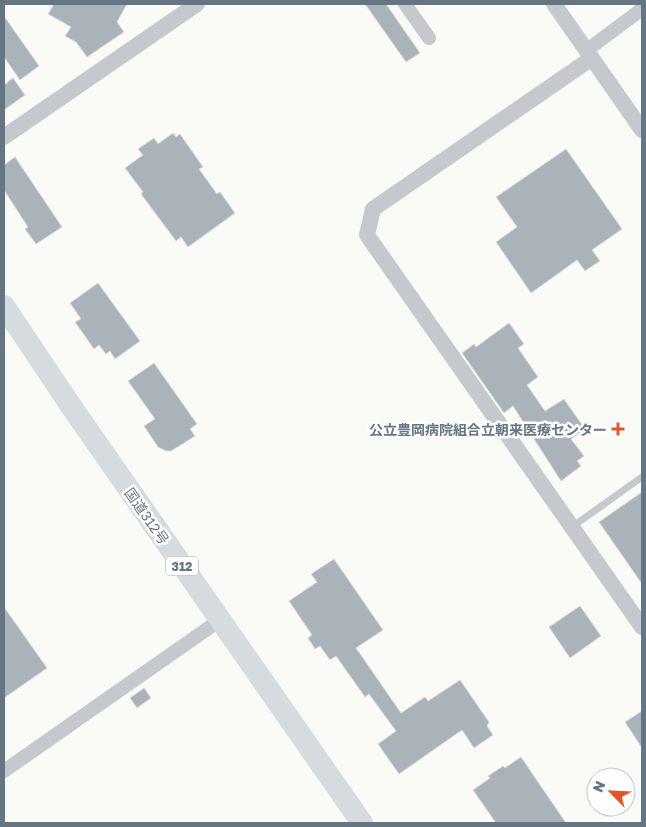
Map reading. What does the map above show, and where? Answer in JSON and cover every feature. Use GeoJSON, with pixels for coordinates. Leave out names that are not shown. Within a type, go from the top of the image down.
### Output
{"type":"FeatureCollection","features":[{"type":"Feature","properties":{"kind":"highway","name":"国道312号"},"geometry":{"type":"LineString","coordinates":[[4,306],[73,409],[362,823]]}},
{"type":"Feature","properties":{"kind":"street"},"geometry":{"type":"LineString","coordinates":[[4,137],[197,4]]}},
{"type":"Feature","properties":{"kind":"street"},"geometry":{"type":"LineString","coordinates":[[405,4],[429,38]]}},
{"type":"Feature","properties":{"kind":"street"},"geometry":{"type":"LineString","coordinates":[[554,4],[642,130]]}},
{"type":"Feature","properties":{"kind":"street"},"geometry":{"type":"LineString","coordinates":[[642,9],[590,54],[373,209],[367,235],[642,627]]}},
{"type":"Feature","properties":{"kind":"street"},"geometry":{"type":"LineString","coordinates":[[4,771],[220,620]]}},
{"type":"Feature","properties":{"kind":"lane"},"geometry":{"type":"LineString","coordinates":[[572,527],[642,478]]}},
{"type":"Feature","properties":{"kind":"building"},"geometry":{"type":"Polygon","coordinates":[[[54,4],[127,4],[117,22],[124,32],[87,57],[76,42],[65,36],[71,27],[48,14],[54,4]]]}},
{"type":"Feature","properties":{"kind":"building"},"geometry":{"type":"Polygon","coordinates":[[[365,4],[386,4],[420,53],[406,62],[365,4]]]}},
{"type":"Feature","properties":{"kind":"building"},"geometry":{"type":"Polygon","coordinates":[[[4,16],[39,66],[20,80],[4,57],[4,16]]]}},
{"type":"Feature","properties":{"kind":"building"},"geometry":{"type":"Polygon","coordinates":[[[13,78],[25,95],[4,110],[4,85],[13,78]]]}},
{"type":"Feature","properties":{"kind":"building"},"geometry":{"type":"Polygon","coordinates":[[[173,133],[176,137],[180,134],[203,167],[199,169],[217,194],[220,192],[235,213],[188,247],[181,237],[176,241],[141,194],[143,192],[125,168],[143,155],[138,149],[154,138],[158,144],[173,133]]]}},
{"type":"Feature","properties":{"kind":"building"},"geometry":{"type":"Polygon","coordinates":[[[566,149],[622,229],[592,250],[600,261],[585,271],[577,260],[531,293],[496,242],[517,227],[496,197],[566,149]]]}},
{"type":"Feature","properties":{"kind":"building"},"geometry":{"type":"Polygon","coordinates":[[[15,157],[62,227],[36,244],[25,229],[28,227],[4,190],[4,165],[15,157]]]}},
{"type":"Feature","properties":{"kind":"building"},"geometry":{"type":"Polygon","coordinates":[[[98,283],[140,341],[115,359],[110,351],[106,354],[99,345],[94,349],[75,322],[81,319],[70,303],[98,283]]]}},
{"type":"Feature","properties":{"kind":"building"},"geometry":{"type":"Polygon","coordinates":[[[509,323],[524,344],[518,348],[538,377],[527,385],[545,411],[564,399],[585,429],[571,439],[584,456],[577,461],[581,466],[561,481],[513,406],[504,413],[462,353],[474,344],[476,347],[509,323]]]}},
{"type":"Feature","properties":{"kind":"building"},"geometry":{"type":"Polygon","coordinates":[[[154,363],[197,424],[190,429],[195,436],[171,451],[158,447],[144,426],[155,419],[128,381],[154,363]]]}},
{"type":"Feature","properties":{"kind":"building"},"geometry":{"type":"Polygon","coordinates":[[[642,492],[642,584],[599,522],[642,492]]]}},
{"type":"Feature","properties":{"kind":"building"},"geometry":{"type":"Polygon","coordinates":[[[334,559],[383,630],[356,648],[401,713],[425,697],[428,701],[460,680],[489,722],[487,726],[493,735],[474,748],[462,730],[399,774],[378,744],[396,731],[369,694],[365,697],[336,656],[330,660],[320,646],[315,649],[308,638],[312,635],[289,601],[317,582],[311,574],[334,559]]]}},
{"type":"Feature","properties":{"kind":"building"},"geometry":{"type":"Polygon","coordinates":[[[580,606],[601,636],[570,658],[549,627],[580,606]]]}},
{"type":"Feature","properties":{"kind":"building"},"geometry":{"type":"Polygon","coordinates":[[[4,607],[47,668],[4,698],[4,607]]]}},
{"type":"Feature","properties":{"kind":"building"},"geometry":{"type":"Polygon","coordinates":[[[144,688],[151,698],[137,708],[130,698],[144,688]]]}},
{"type":"Feature","properties":{"kind":"building"},"geometry":{"type":"Polygon","coordinates":[[[642,711],[642,748],[625,722],[642,711]]]}},
{"type":"Feature","properties":{"kind":"building"},"geometry":{"type":"Polygon","coordinates":[[[521,757],[566,823],[496,823],[473,790],[490,778],[488,776],[503,766],[505,768],[521,757]]]}},
{"type":"Feature","properties":{"kind":"place","name":"公立豊岡病院組合立朝来医療センター"},"geometry":{"type":"Point","coordinates":[618,429]}}]}
